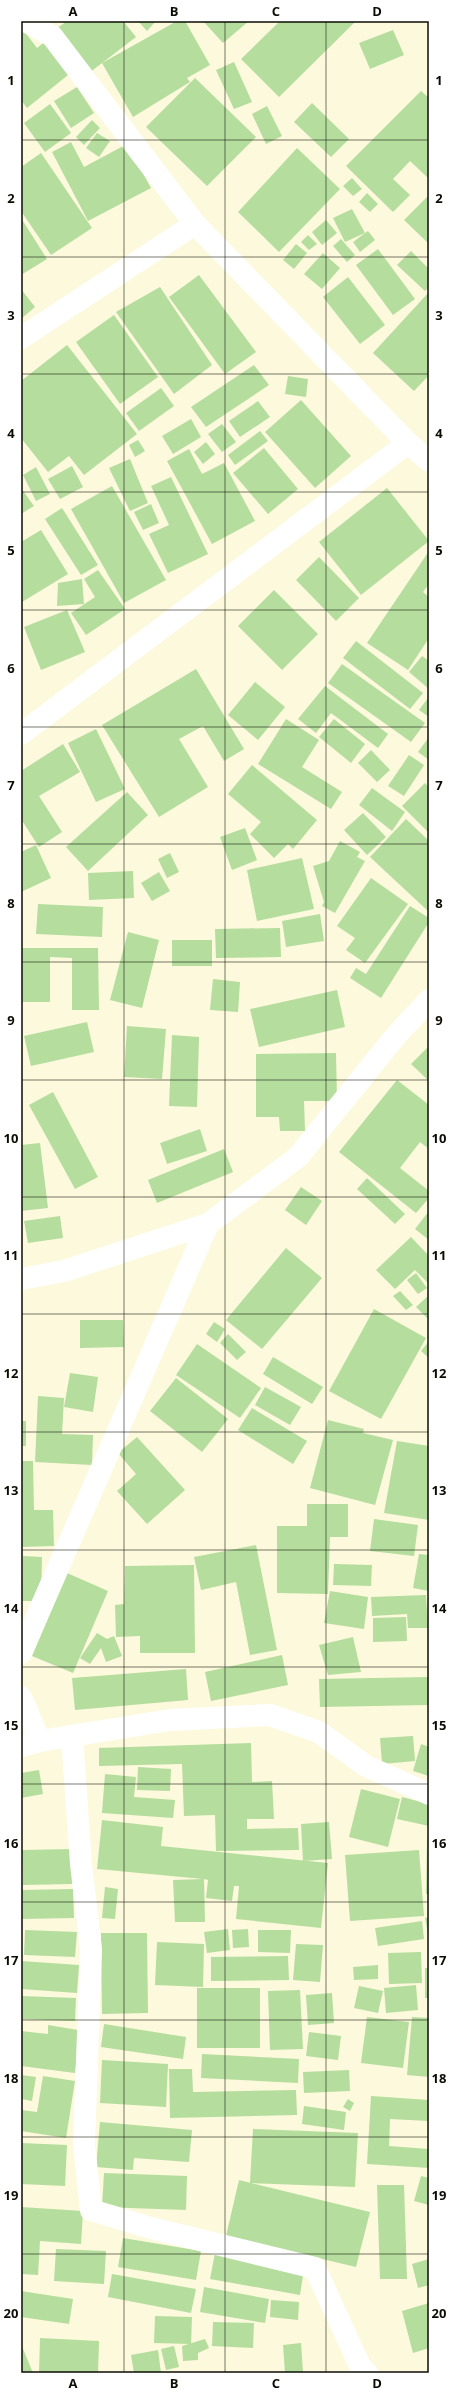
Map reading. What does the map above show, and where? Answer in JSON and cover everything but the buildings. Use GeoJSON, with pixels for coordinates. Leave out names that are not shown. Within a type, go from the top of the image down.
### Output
{"type":"FeatureCollection","features":[{"type":"Feature","properties":{"kind":"street"},"geometry":{"type":"LineString","coordinates":[[25,21],[52,36],[195,224],[408,443],[429,461]]}},
{"type":"Feature","properties":{"kind":"street"},"geometry":{"type":"LineString","coordinates":[[21,338],[195,224]]}},
{"type":"Feature","properties":{"kind":"street"},"geometry":{"type":"LineString","coordinates":[[21,734],[408,443]]}},
{"type":"Feature","properties":{"kind":"street"},"geometry":{"type":"LineString","coordinates":[[21,1279],[64,1271],[208,1224],[298,1157],[394,1038],[429,1000]]}},
{"type":"Feature","properties":{"kind":"street"},"geometry":{"type":"LineString","coordinates":[[21,1653],[208,1224]]}},
{"type":"Feature","properties":{"kind":"street"},"geometry":{"type":"LineString","coordinates":[[21,1697],[31,1744],[170,1720],[270,1715],[319,1732],[366,1766],[429,1794]]}},
{"type":"Feature","properties":{"kind":"street"},"geometry":{"type":"LineString","coordinates":[[72,1736],[81,1864],[91,1949],[84,2144],[91,2210],[315,2268],[360,2366],[367,2373]]}}]}
